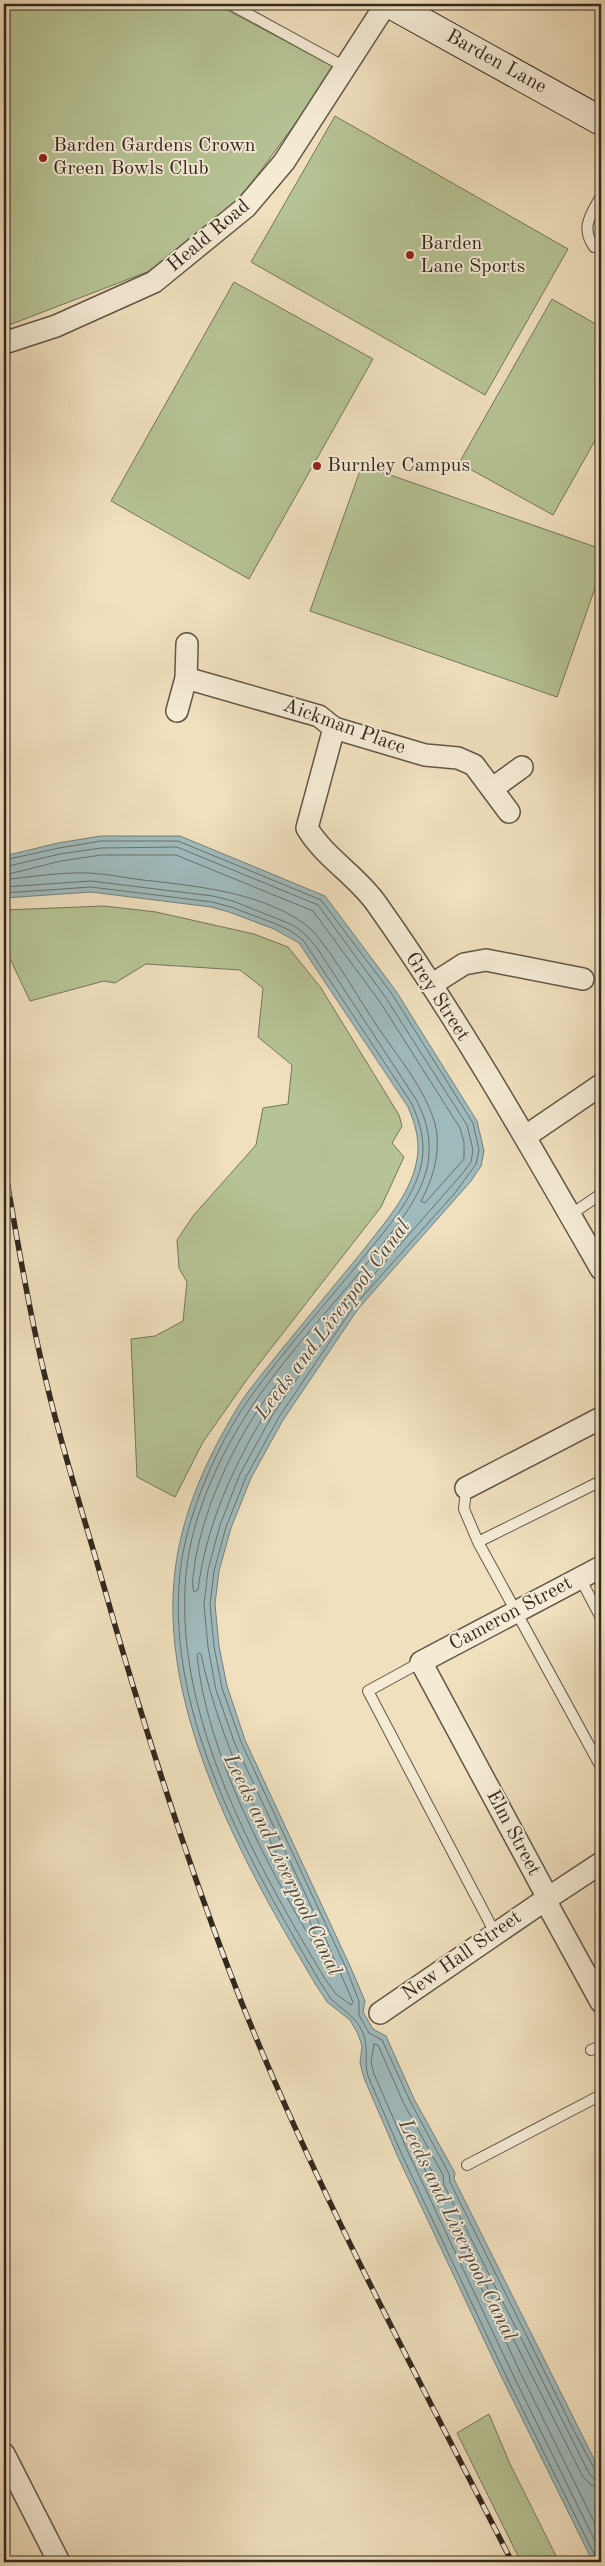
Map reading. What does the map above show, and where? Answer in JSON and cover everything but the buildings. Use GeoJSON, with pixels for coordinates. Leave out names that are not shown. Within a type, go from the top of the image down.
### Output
{"type":"FeatureCollection","features":[{"type":"Feature","properties":{"kind":"street","name":"Heald Road"},"geometry":{"type":"LineString","coordinates":[[4,344],[56,326],[154,282],[246,207],[284,162],[386,4]]}},
{"type":"Feature","properties":{"kind":"street","name":"Barden Lane"},"geometry":{"type":"LineString","coordinates":[[390,4],[601,121]]}},
{"type":"Feature","properties":{"kind":"street"},"geometry":{"type":"LineString","coordinates":[[177,710],[186,678],[187,644]]}},
{"type":"Feature","properties":{"kind":"street","name":"Aickman Place"},"geometry":{"type":"LineString","coordinates":[[186,678],[319,716],[334,728],[425,755],[458,758],[474,765],[493,788],[509,812]]}},
{"type":"Feature","properties":{"kind":"street","name":"Grey Street"},"geometry":{"type":"LineString","coordinates":[[334,728],[308,828],[318,846],[374,901],[431,985],[526,1136],[601,1269]]}},
{"type":"Feature","properties":{"kind":"street"},"geometry":{"type":"LineString","coordinates":[[493,788],[522,767]]}},
{"type":"Feature","properties":{"kind":"street"},"geometry":{"type":"LineString","coordinates":[[431,985],[464,964],[486,960],[583,980]]}},
{"type":"Feature","properties":{"kind":"street"},"geometry":{"type":"LineString","coordinates":[[526,1136],[601,1085]]}},
{"type":"Feature","properties":{"kind":"street"},"geometry":{"type":"LineString","coordinates":[[466,1488],[601,1418]]}},
{"type":"Feature","properties":{"kind":"street","name":"Cameron Street"},"geometry":{"type":"LineString","coordinates":[[421,1662],[601,1567]]}},
{"type":"Feature","properties":{"kind":"street","name":"Elm Street"},"geometry":{"type":"LineString","coordinates":[[421,1662],[601,2002]]}},
{"type":"Feature","properties":{"kind":"street","name":"New Hall Street"},"geometry":{"type":"LineString","coordinates":[[380,2013],[495,1933],[600,1866]]}},
{"type":"Feature","properties":{"kind":"street"},"geometry":{"type":"LineString","coordinates":[[4,2454],[59,2562]]}},
{"type":"Feature","properties":{"kind":"lane"},"geometry":{"type":"LineString","coordinates":[[230,4],[345,67]]}},
{"type":"Feature","properties":{"kind":"lane"},"geometry":{"type":"LineString","coordinates":[[594,247],[587,237],[587,224],[601,196]]}},
{"type":"Feature","properties":{"kind":"lane"},"geometry":{"type":"LineString","coordinates":[[570,1215],[601,1194]]}},
{"type":"Feature","properties":{"kind":"lane"},"geometry":{"type":"LineString","coordinates":[[478,1542],[601,1481]]}},
{"type":"Feature","properties":{"kind":"lane"},"geometry":{"type":"LineString","coordinates":[[466,1488],[464,1509],[478,1542],[601,1767]]}},
{"type":"Feature","properties":{"kind":"lane"},"geometry":{"type":"LineString","coordinates":[[580,1578],[601,1618]]}},
{"type":"Feature","properties":{"kind":"lane"},"geometry":{"type":"LineString","coordinates":[[421,1662],[368,1691],[495,1933]]}},
{"type":"Feature","properties":{"kind":"lane"},"geometry":{"type":"LineString","coordinates":[[467,2165],[601,2095]]}},
{"type":"Feature","properties":{"kind":"green space"},"geometry":{"type":"Polygon","coordinates":[[[4,4],[216,4],[336,68],[245,192],[214,226],[147,272],[4,327],[4,4]]]}},
{"type":"Feature","properties":{"kind":"green space","name":"Barden Lane Sports"},"geometry":{"type":"Polygon","coordinates":[[[335,116],[568,249],[485,395],[251,262],[335,116]]]}},
{"type":"Feature","properties":{"kind":"green space"},"geometry":{"type":"Polygon","coordinates":[[[234,282],[373,359],[249,579],[111,501],[234,282]]]}},
{"type":"Feature","properties":{"kind":"green space"},"geometry":{"type":"Polygon","coordinates":[[[552,299],[601,327],[601,430],[553,515],[459,463],[552,299]]]}},
{"type":"Feature","properties":{"kind":"green space"},"geometry":{"type":"Polygon","coordinates":[[[362,465],[601,549],[601,571],[557,697],[310,611],[362,465]]]}},
{"type":"Feature","properties":{"kind":"green space"},"geometry":{"type":"Polygon","coordinates":[[[104,906],[156,912],[254,934],[288,947],[321,988],[399,1115],[402,1126],[392,1143],[404,1157],[381,1207],[248,1378],[203,1442],[175,1497],[137,1477],[131,1339],[155,1336],[183,1321],[187,1282],[179,1268],[177,1240],[193,1216],[256,1145],[263,1108],[288,1104],[292,1065],[258,1037],[263,988],[240,970],[146,964],[115,983],[104,981],[30,1001],[4,946],[4,910],[104,906]]]}},
{"type":"Feature","properties":{"kind":"green space"},"geometry":{"type":"Polygon","coordinates":[[[489,2414],[510,2464],[559,2562],[521,2562],[457,2433],[489,2414]]]}},
{"type":"Feature","properties":{"kind":"water","name":"Leeds and Liverpool Canal"},"geometry":{"type":"Polygon","coordinates":[[[101,836],[180,836],[325,896],[396,991],[477,1121],[484,1151],[481,1166],[471,1181],[358,1309],[283,1420],[251,1478],[231,1528],[219,1571],[215,1604],[219,1646],[227,1686],[245,1740],[350,1966],[365,2001],[363,2012],[373,2029],[386,2036],[414,2099],[455,2173],[454,2179],[601,2473],[601,2562],[593,2562],[503,2380],[398,2157],[364,2078],[360,2063],[362,2046],[358,2034],[350,2020],[327,2002],[316,1985],[262,1891],[236,1840],[213,1787],[194,1733],[180,1679],[173,1624],[175,1571],[184,1526],[199,1483],[218,1441],[245,1396],[388,1219],[402,1198],[413,1176],[416,1164],[418,1142],[415,1128],[408,1107],[299,943],[274,929],[211,907],[91,892],[4,898],[4,856],[58,843],[101,836]]]}},
{"type":"Feature","properties":{"kind":"railway"},"geometry":{"type":"LineString","coordinates":[[4,1164],[35,1330],[59,1432],[148,1735],[183,1842],[221,1948],[271,2073],[336,2215],[512,2562]]}},
{"type":"Feature","properties":{"kind":"place","name":"Barden Gardens Crown Green Bowls Club"},"geometry":{"type":"Point","coordinates":[43,158]}},
{"type":"Feature","properties":{"kind":"place","name":"Barden Lane Sports"},"geometry":{"type":"Point","coordinates":[410,255]}},
{"type":"Feature","properties":{"kind":"place","name":"Burnley Campus"},"geometry":{"type":"Point","coordinates":[317,466]}}]}
